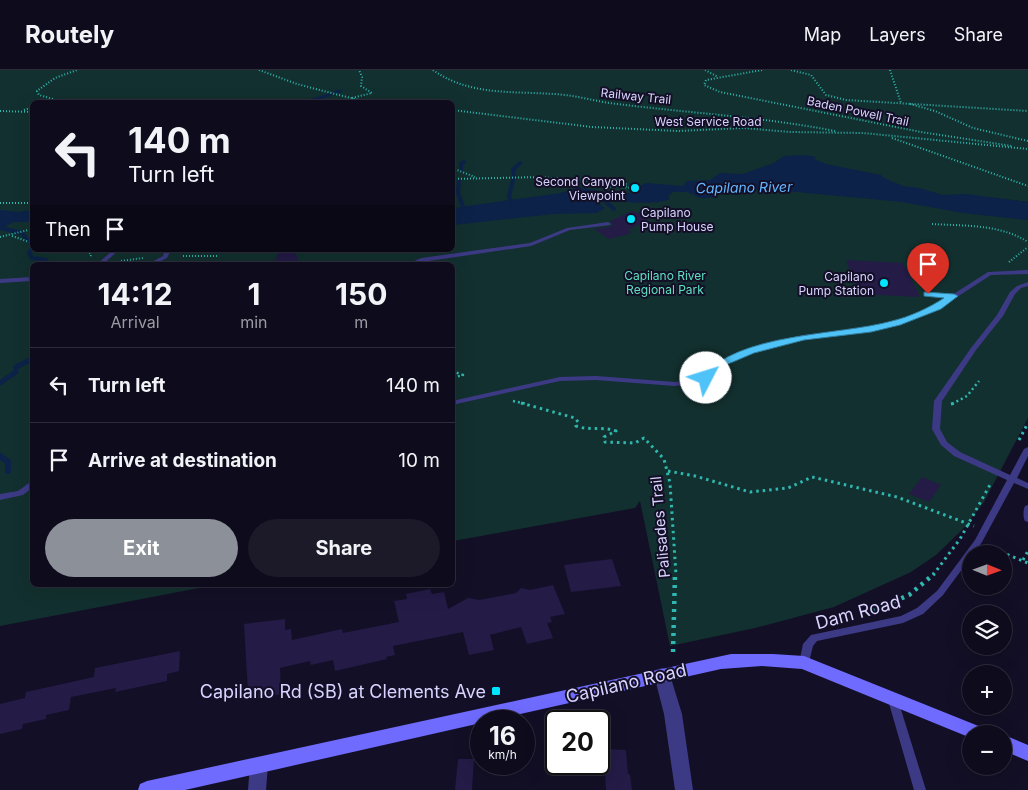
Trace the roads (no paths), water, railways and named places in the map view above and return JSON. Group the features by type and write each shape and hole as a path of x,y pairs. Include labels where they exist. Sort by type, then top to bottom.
{"main road":[{"name":"Capilano Road","path":"147,790 721,662 748,659 778,659 804,663 962,727"},
{"path":"1012,746 1028,753"}],"street":[{"path":"662,675 673,714 684,790"},
{"path":"257,790 259,765"}],"lane":[{"path":"416,262 531,244 569,229 608,224"},
{"path":"102,262 114,252"},
{"path":"155,262 165,257 167,252"},
{"path":"455,402 560,379 596,378 674,384 694,382 706,378 724,362 750,351 803,337 871,329 896,323 938,307 990,273 1028,272"},
{"path":"0,281 30,279"},
{"path":"1028,284 1019,287 1012,293 996,321 973,349 938,401 936,430 944,443 957,454 1028,486"},
{"path":"928,294 954,296"},
{"name":"Dam Road","path":"804,663 808,644 814,638 903,618 920,611 940,594 984,530 1028,449"},
{"path":"0,497 20,493 30,487"},
{"path":"1028,508 1028,519"},
{"path":"893,700 920,790"}],"water":[{"name":"Capilano River","path":"806,155 816,157 814,159 826,164 881,175 903,186 919,188 943,195 966,194 1028,202 1028,220 963,213 902,202 776,190 737,189 719,192 714,197 709,198 700,198 687,192 673,192 668,196 670,199 651,203 616,202 602,199 597,202 605,208 597,213 554,214 455,225 455,208 561,193 577,187 618,194 640,192 639,186 647,183 683,186 687,181 710,180 720,173 742,174 774,163 784,156"},
{"path":"0,210 18,212 30,210 30,222 13,222 0,230"}],"waterway":[{"path":"334,93 340,91"},
{"path":"311,100 330,95"},
{"path":"461,170 461,164 464,162"},
{"path":"514,176 513,170 520,163"},
{"path":"513,180 509,196 513,206"},
{"path":"459,181 458,193 465,212"},
{"path":"599,196 614,209"},
{"path":"0,228 22,233 30,243"},
{"path":"30,251 32,258 46,260 47,262"},
{"path":"0,383 16,372 16,367 30,360"},
{"path":"0,456 8,462 8,471"}],"place":[{"name":"Second Canyon Viewpoint","path":"635,188"},
{"name":"Capilano Pump House","path":"631,219"},
{"name":"Capilano Pump Station","path":"884,283"},
{"name":"Capilano Rd (SB) at Clements Ave","path":"496,691"}],"park label":[{"name":"Capilano River Regional Park","path":"665,282"}]}
